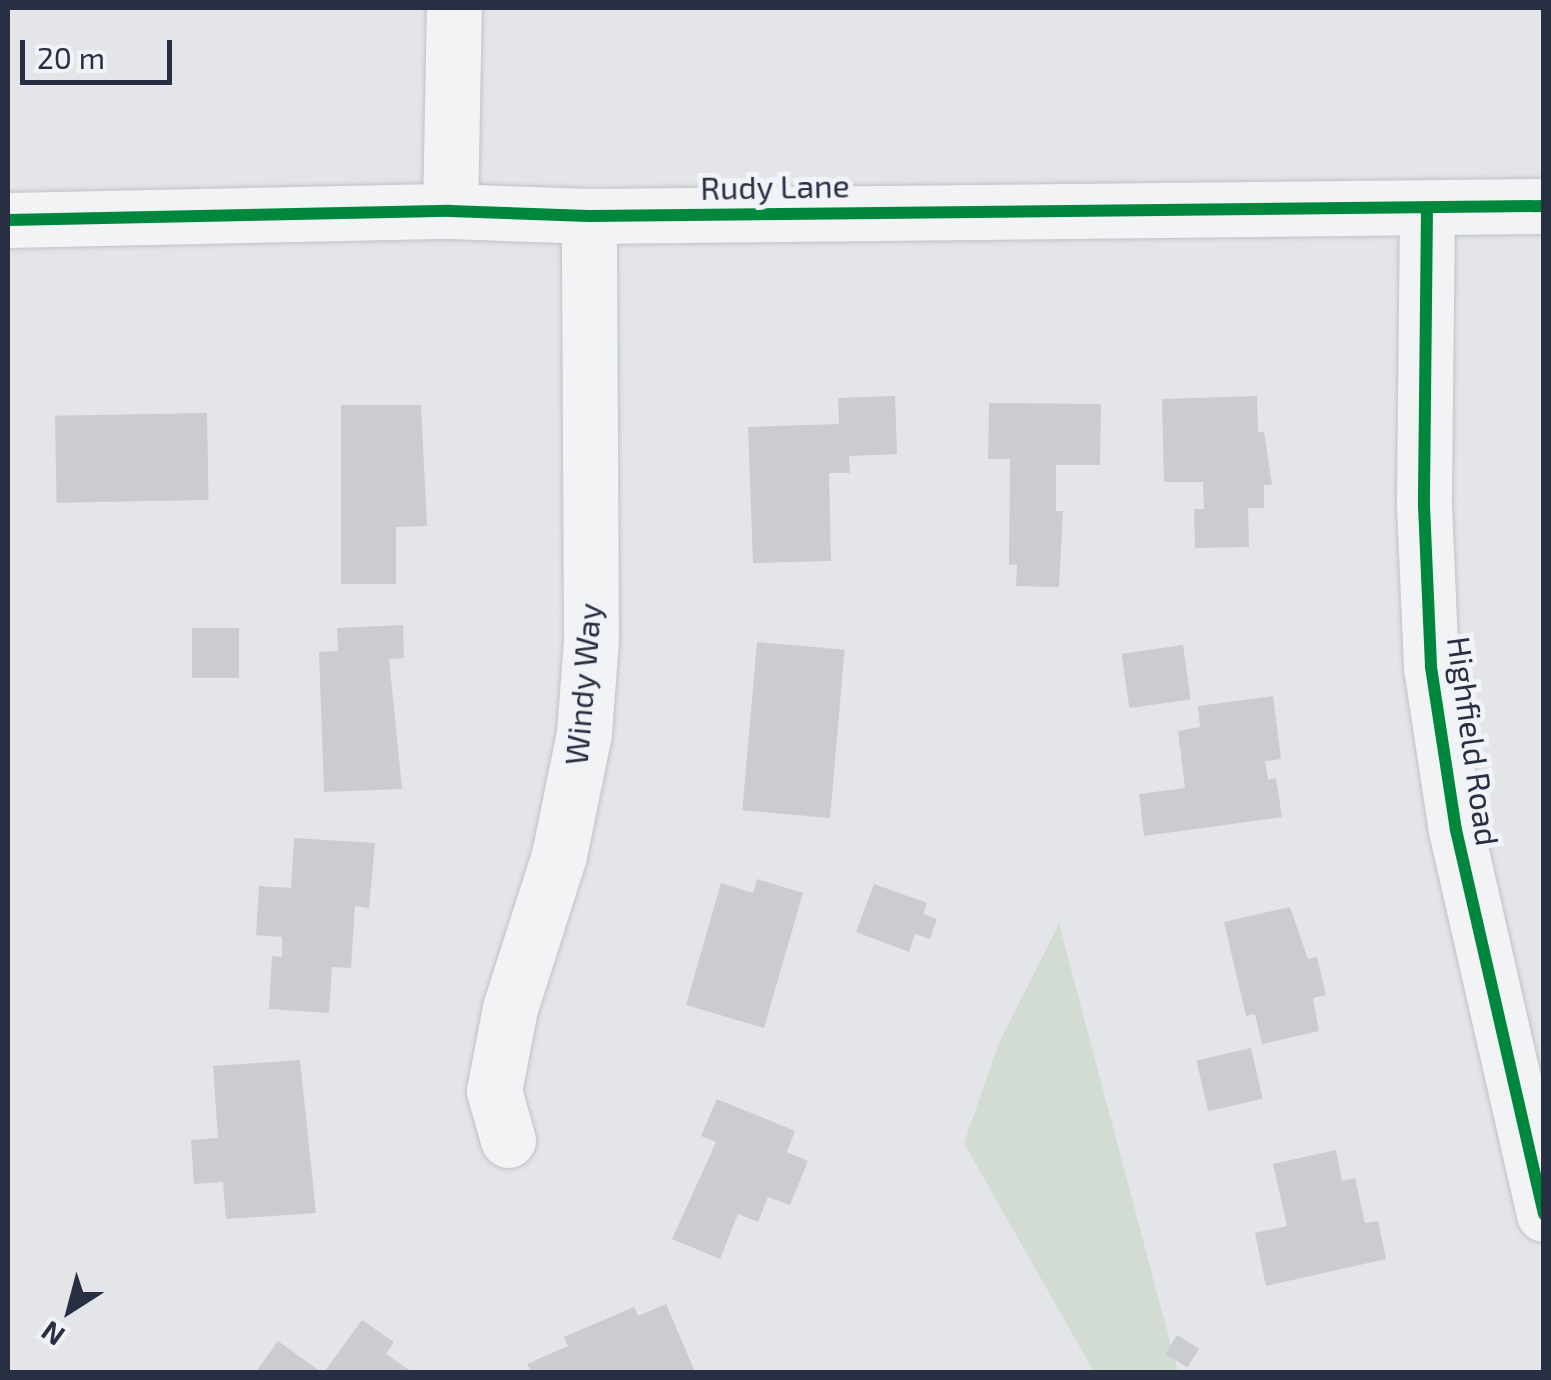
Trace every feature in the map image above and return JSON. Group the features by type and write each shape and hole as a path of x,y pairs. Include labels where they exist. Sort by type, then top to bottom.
{"street":[{"path":"450,211 454,8"},
{"name":"Rudy Lane","path":"8,220 450,211 589,216 1544,206"},
{"name":"Highfield Road","path":"1427,208 1424,506 1431,667 1456,830 1544,1214"},
{"name":"Windy Way","path":"508,1140 494,1091 497,1074 510,1008 559,856 584,733 590,638 589,216"}],"shaded area":[{"path":"1059,924 1178,1372 1094,1372 964,1143 999,1043"}],"building":[{"path":"895,396 897,454 849,456 850,473 829,473 831,561 753,563 748,427 839,424 838,398"},
{"path":"1257,396 1258,432 1264,432 1272,485 1264,485 1264,508 1248,508 1249,547 1195,548 1194,509 1204,509 1203,482 1164,482 1162,399"},
{"path":"989,403 1101,404 1100,465 1056,465 1056,511 1063,511 1059,587 1016,586 1017,564 1009,565 1010,459 988,459"},
{"path":"341,405 421,405 427,526 396,527 396,584 341,584"},
{"path":"207,413 209,500 57,503 55,416"},
{"path":"403,625 404,658 389,659 402,789 324,792 319,652 338,651 337,628"},
{"path":"192,628 239,628 239,678 192,678"},
{"path":"757,642 845,650 830,818 742,810"},
{"path":"1183,645 1191,699 1129,708 1122,654"},
{"path":"1273,696 1281,759 1265,761 1268,780 1276,778 1282,817 1144,836 1139,794 1185,788 1178,731 1200,727 1198,706"},
{"path":"294,838 375,843 369,908 355,906 351,968 332,967 329,1013 269,1009 272,956 282,957 282,937 256,935 259,886 291,888"},
{"path":"757,879 803,893 764,1028 686,1005 721,883 753,893"},
{"path":"874,884 927,903 923,914 937,919 930,939 915,934 909,952 856,932"},
{"path":"1290,907 1308,959 1317,957 1326,995 1313,998 1319,1031 1262,1044 1255,1014 1246,1016 1224,922"},
{"path":"1251,1048 1263,1099 1208,1111 1196,1061"},
{"path":"300,1060 316,1213 226,1219 223,1182 194,1184 191,1140 218,1138 213,1066"},
{"path":"717,1099 795,1131 787,1152 808,1161 790,1205 768,1197 758,1222 738,1214 720,1259 672,1239 716,1142 701,1136"},
{"path":"1336,1150 1342,1181 1355,1178 1365,1223 1378,1221 1386,1259 1266,1286 1255,1233 1287,1226 1273,1164"},
{"path":"666,1304 695,1372 531,1372 527,1364 568,1346 564,1337 634,1307 638,1316"},
{"path":"362,1320 394,1342 386,1354 412,1372 324,1372"},
{"path":"1177,1335 1199,1349 1187,1367 1165,1354"},
{"path":"278,1341 321,1372 256,1372"}],"cycle path":[{"path":"8,220 450,211 589,216 1544,206"},
{"path":"1427,208 1424,506 1431,667 1456,830 1544,1214"}]}
